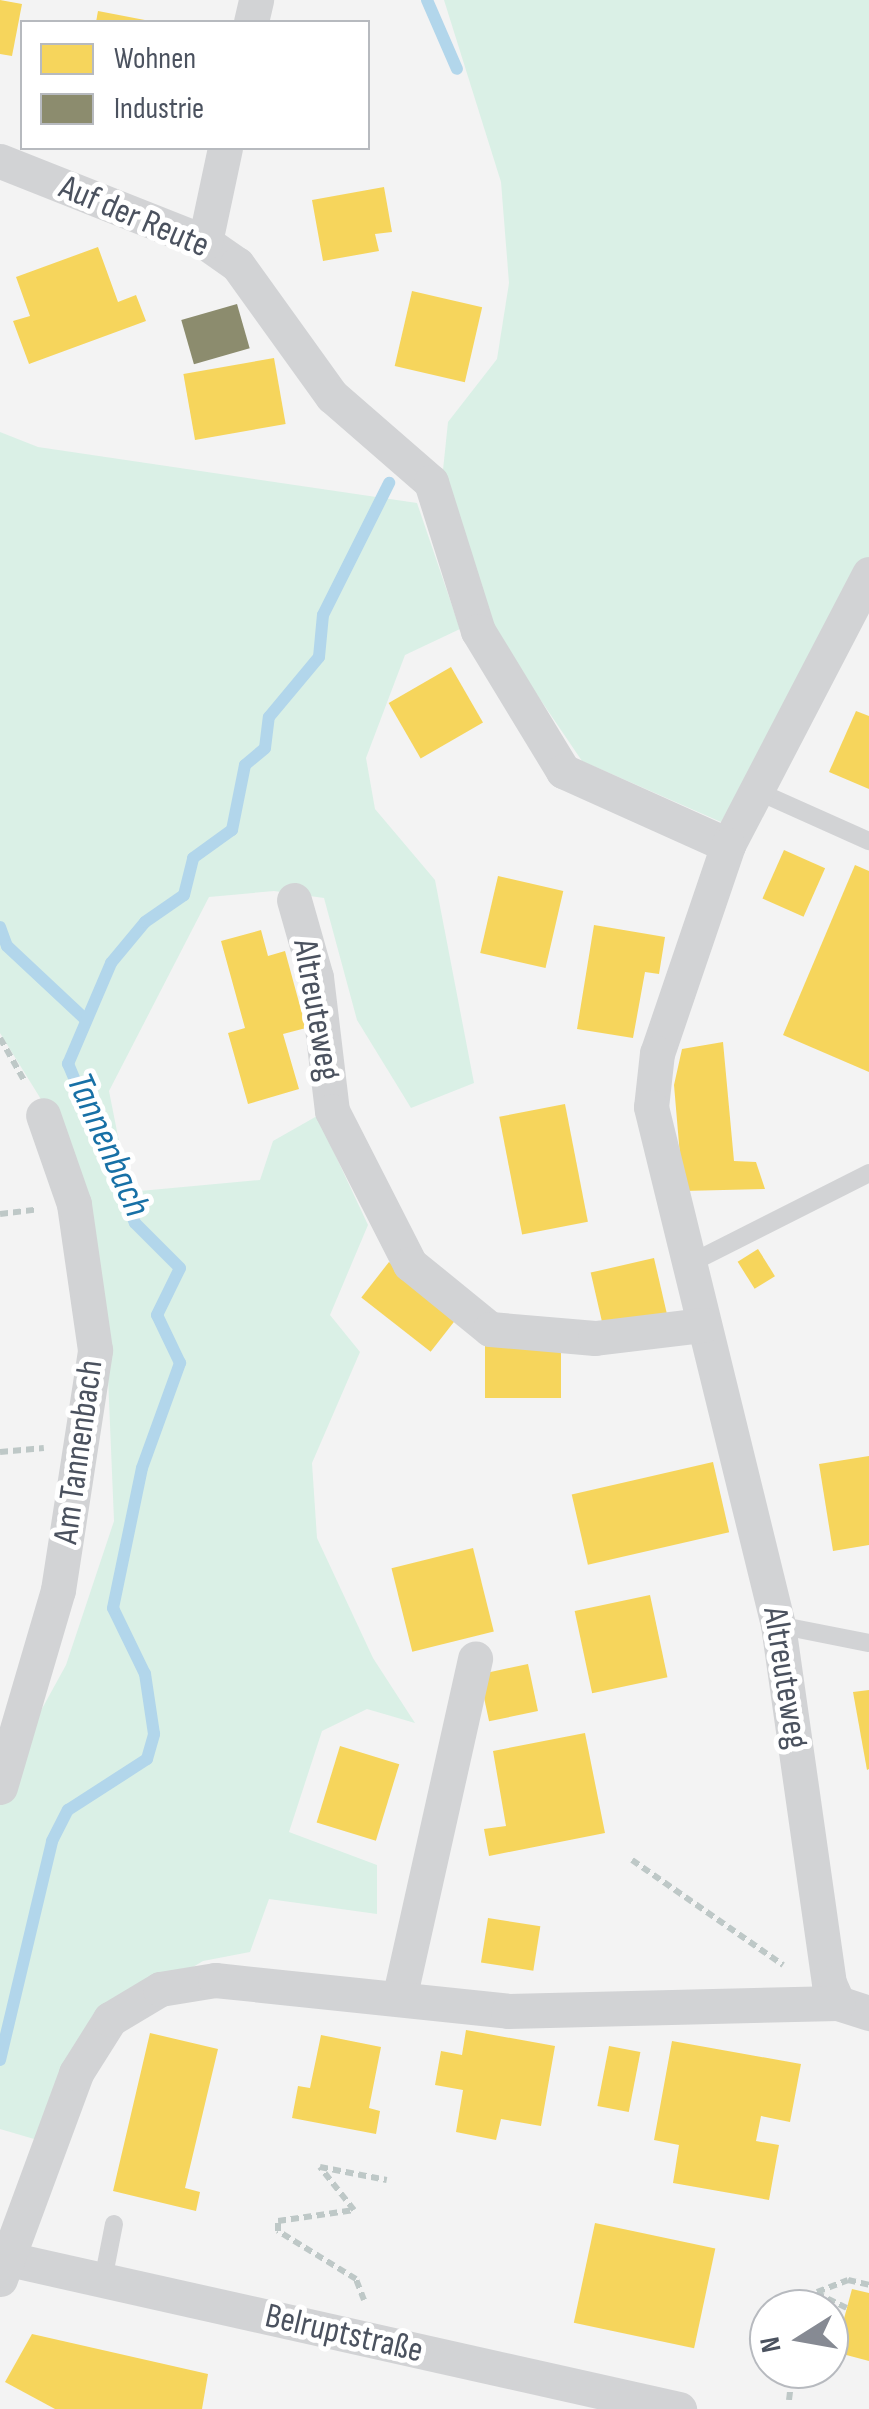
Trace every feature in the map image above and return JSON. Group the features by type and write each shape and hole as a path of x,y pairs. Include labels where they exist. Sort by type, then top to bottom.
{"street":[{"path":"205,242 225,150"},
{"name":"Auf der Reute","path":"0,161 205,242 237,264 332,396 372,424 431,482 478,631 563,771 728,845"},
{"name":"Altreuteweg","path":"853,2008 778,1625 686,1266 651,1107 658,1053 728,845 869,574"},
{"name":"Altreuteweg","path":"294,900 316,977 332,1111 410,1264 490,1329 595,1338 703,1325"},
{"name":"Am Tannenbach","path":"0,1787 58,1590 95,1350 74,1204 44,1115"},
{"path":"399,1999 474,1658"},
{"path":"3,2265 76,2073 110,2018 133,2001 215,1980 508,2011 853,2008"},
{"name":"Belruptstraße","path":"3,2265 103,2280 679,2409"}],"lane":[{"path":"757,791 869,841"},
{"path":"686,1266 869,1173"},
{"path":"778,1625 869,1642"},
{"path":"103,2280 114,2224"}],"path":[{"path":"0,1038 44,1115"},
{"path":"632,1860 798,1976"},
{"path":"362,2311 366,2289 278,2232 278,2222 354,2210 320,2166 387,2180"},
{"path":"826,2289 848,2280 869,2285"},
{"path":"789,2400 790,2389"}],"green space":[{"path":"444,0 869,0 869,563 721,822 582,761 485,618 443,470 448,422 497,359 509,283 501,182"},
{"path":"0,432 38,447 417,503 460,629 405,655 366,758 375,809 435,880 474,1083 411,1108 357,1020 324,898 274,891 209,897 109,1091 129,1192 260,1180 273,1141 317,1116 368,1225 330,1315 360,1352 312,1463 317,1538 373,1658 415,1723 367,1709 322,1731 289,1832 377,1865 377,1914 269,1899 250,1952 203,1961 105,2020 41,2141 0,2129 0,1785 66,1665 114,1521 106,1329 60,1130 0,1033"}],"building: Wohnen":[{"path":"0,0 22,4 12,56 0,54"},
{"path":"98,11 145,20 96,20"},
{"path":"384,187 392,232 375,234 379,251 323,261 312,200"},
{"path":"98,247 118,302 136,295 146,321 29,364 13,321 30,316 16,277"},
{"path":"412,291 482,307 465,382 395,366"},
{"path":"274,358 286,424 195,440 183,374"},
{"path":"451,667 483,722 421,758 389,703"},
{"path":"856,711 869,716 869,789 829,772"},
{"path":"784,850 825,868 804,917 762,898"},
{"path":"855,865 869,871 869,1072 783,1035"},
{"path":"498,876 563,891 546,968 480,953"},
{"path":"594,925 665,937 659,974 645,972 633,1038 577,1029"},
{"path":"261,930 268,956 285,951 306,1028 283,1034 299,1089 248,1104 228,1033 245,1028 221,941"},
{"path":"723,1042 734,1161 756,1162 765,1189 683,1191 674,1085 682,1049"},
{"path":"565,1104 588,1222 522,1235 499,1117"},
{"path":"758,1249 775,1276 755,1289 738,1262"},
{"path":"654,1258 667,1314 603,1328 591,1273"},
{"path":"389,1262 458,1316 431,1352 361,1297"},
{"path":"485,1346 561,1346 561,1398 485,1398"},
{"path":"869,1456 869,1545 833,1551 819,1464"},
{"path":"713,1462 729,1532 588,1565 572,1495"},
{"path":"473,1548 494,1631 412,1652 391,1568"},
{"path":"650,1595 667,1677 592,1693 575,1611"},
{"path":"528,1664 538,1711 489,1721 479,1674"},
{"path":"869,1690 869,1769 867,1770 853,1692"},
{"path":"585,1733 605,1833 489,1856 484,1829 506,1826 493,1751"},
{"path":"340,1746 399,1764 376,1841 317,1823"},
{"path":"488,1918 540,1926 533,1971 481,1962"},
{"path":"466,2030 555,2046 541,2126 501,2119 496,2140 456,2132 463,2090 435,2085 441,2051 462,2055"},
{"path":"150,2033 218,2049 185,2188 200,2192 196,2211 113,2191"},
{"path":"321,2035 381,2047 369,2108 380,2111 376,2134 292,2118 298,2086 310,2088"},
{"path":"672,2041 801,2064 790,2122 761,2116 756,2141 779,2145 769,2200 673,2183 679,2145 654,2140"},
{"path":"609,2046 640,2052 629,2112 597,2106"},
{"path":"595,2223 715,2249 694,2348 574,2323"},
{"path":"852,2289 869,2293 869,2361 849,2356"},
{"path":"32,2334 208,2374 202,2409 55,2409 5,2382"}],"building: Industrie":[{"path":"237,304 250,348 194,364 181,320"}],"waterway":[{"path":"427,0 457,69"},
{"name":"Tannenbach","path":"0,2060 52,1841 68,1810 147,1759 154,1734 145,1674 113,1608 142,1468 180,1363 157,1315 180,1268 135,1223 68,1064 111,963 145,922 184,895 193,858 232,830 245,765 265,748 269,717 319,657 323,615 389,483"},
{"path":"0,927 7,946 85,1019"}]}
